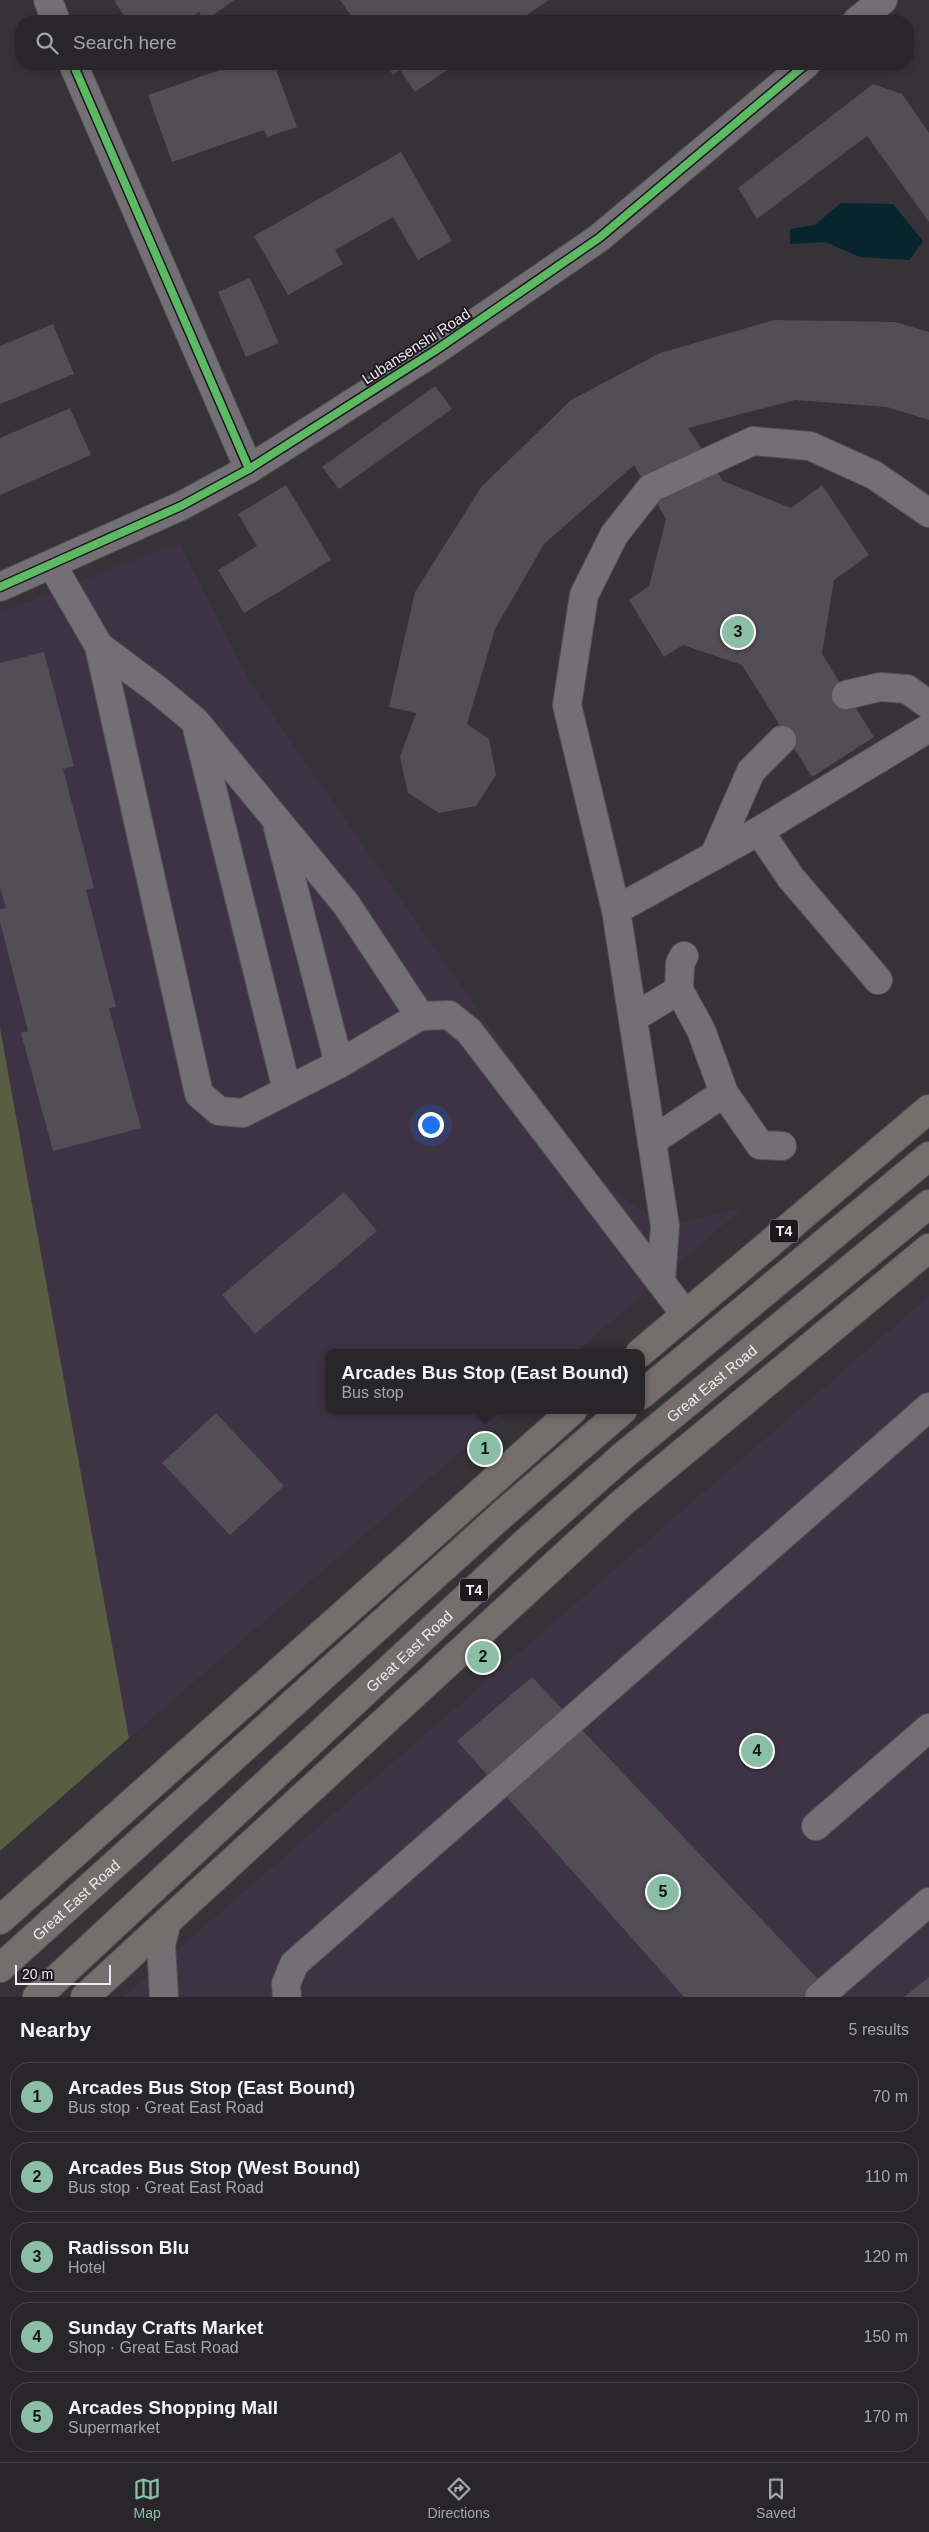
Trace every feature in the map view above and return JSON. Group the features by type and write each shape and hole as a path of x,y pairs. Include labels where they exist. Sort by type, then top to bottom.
{"main road":[{"name":"T4","path":"645,1349 929,1109"},
{"name":"T4","path":"645,1392 929,1156"},
{"name":"Great East Road","path":"37,1997 528,1540 632,1449 929,1204"},
{"name":"T4","path":"85,1997 166,1925 624,1502 929,1248"},
{"path":"0,1920 569,1414"},
{"name":"Great East Road","path":"0,1968 505,1512 618,1414"}],"street":[{"path":"48,0 54,15"},
{"path":"864,15 883,0"},
{"path":"77,70 250,469"},
{"name":"Lubansenshi Road","path":"0,587 182,506 250,469 436,350 598,238 799,70"},
{"path":"661,1282 666,1226 616,910 567,706 584,595 614,535 651,488 753,441 810,446 874,475 929,513"},
{"path":"52,565 99,646 199,1094 219,1111 243,1113 339,1064 420,1016 449,1015 469,1031 685,1314"},
{"path":"99,646 159,690 195,721 346,904 420,1016"},
{"path":"846,695 880,687 907,689 929,705"},
{"path":"195,721 287,1090"},
{"path":"616,910 759,831 929,728"},
{"path":"714,856 750,771 782,740"},
{"path":"275,819 339,1064"},
{"path":"759,831 791,878 878,980"},
{"path":"684,956 680,963 680,990 701,1030 724,1093 760,1145 782,1146"},
{"path":"633,1018 680,990"},
{"path":"652,1141 724,1093"},
{"path":"287,1997 286,1984 294,1964 929,1407"},
{"path":"816,1826 929,1728"},
{"path":"819,1997 929,1902"},
{"path":"164,1997 161,1945 166,1925"}],"shaded area":[{"path":"179,542 251,684 593,1176 665,1226 743,1208 580,1349 325,1349 325,1414 504,1414 129,1738 0,1028 0,613"},
{"path":"929,1296 929,1997 123,1997"}],"green space":[{"path":"0,1028 129,1738 0,1851"}],"water":[{"path":"841,203 893,204 923,241 910,260 860,257 825,242 790,244 790,229 815,225"}],"building":[{"path":"234,0 213,15 201,15 199,12 194,15 124,15 114,1"},
{"path":"340,0 549,0 527,15 351,15"},
{"path":"220,70 276,70 297,127 267,137 264,130 172,162 148,95"},
{"path":"389,70 400,70 393,75"},
{"path":"400,70 447,70 415,92"},
{"path":"873,84 902,94 929,133 929,222 867,136 757,219 738,188"},
{"path":"401,152 452,241 418,260 393,217 335,250 343,264 288,295 254,236"},
{"path":"250,278 279,343 246,357 218,292"},
{"path":"774,320 895,322 929,332 929,420 887,407 795,400 688,428 723,481 791,508 822,485 869,555 834,580 822,654 874,737 812,777 742,665 683,645 664,657 629,600 649,586 666,519 634,465 544,544 495,629 467,724 489,739 496,775 476,806 439,813 408,793 400,757 416,713 389,707 415,592 482,486 571,400 660,353"},
{"path":"53,324 74,374 0,404 0,346"},
{"path":"435,386 452,409 339,489 322,467"},
{"path":"70,408 91,455 0,495 0,438"},
{"path":"286,485 331,560 244,613 218,570 257,546 238,514"},
{"path":"44,652 74,766 63,769 94,888 86,890 116,1007 109,1008 141,1128 53,1151 21,1033 28,1031 0,922 0,909 6,908 0,887 0,663"},
{"path":"344,1192 377,1231 255,1334 222,1295"},
{"path":"216,1413 284,1486 230,1535 162,1463"},
{"path":"532,1677 835,1997 684,1997 457,1741"},
{"path":"929,1977 929,1997 904,1997"}],"tunnel":[{"path":"782,740 846,695"}],"cycle path":[{"path":"76,70 249,469"},
{"path":"0,587 181,506 249,469 436,350 599,238 799,70"}],"place":[{"name":"Radisson Blu","path":"738,632"},
{"name":"Arcades Bus Stop (East Bound)","path":"485,1449"},
{"name":"Arcades Bus Stop (West Bound)","path":"483,1657"},
{"name":"Sunday Crafts Market","path":"757,1751"},
{"name":"Arcades Shopping Mall","path":"663,1892"}]}
